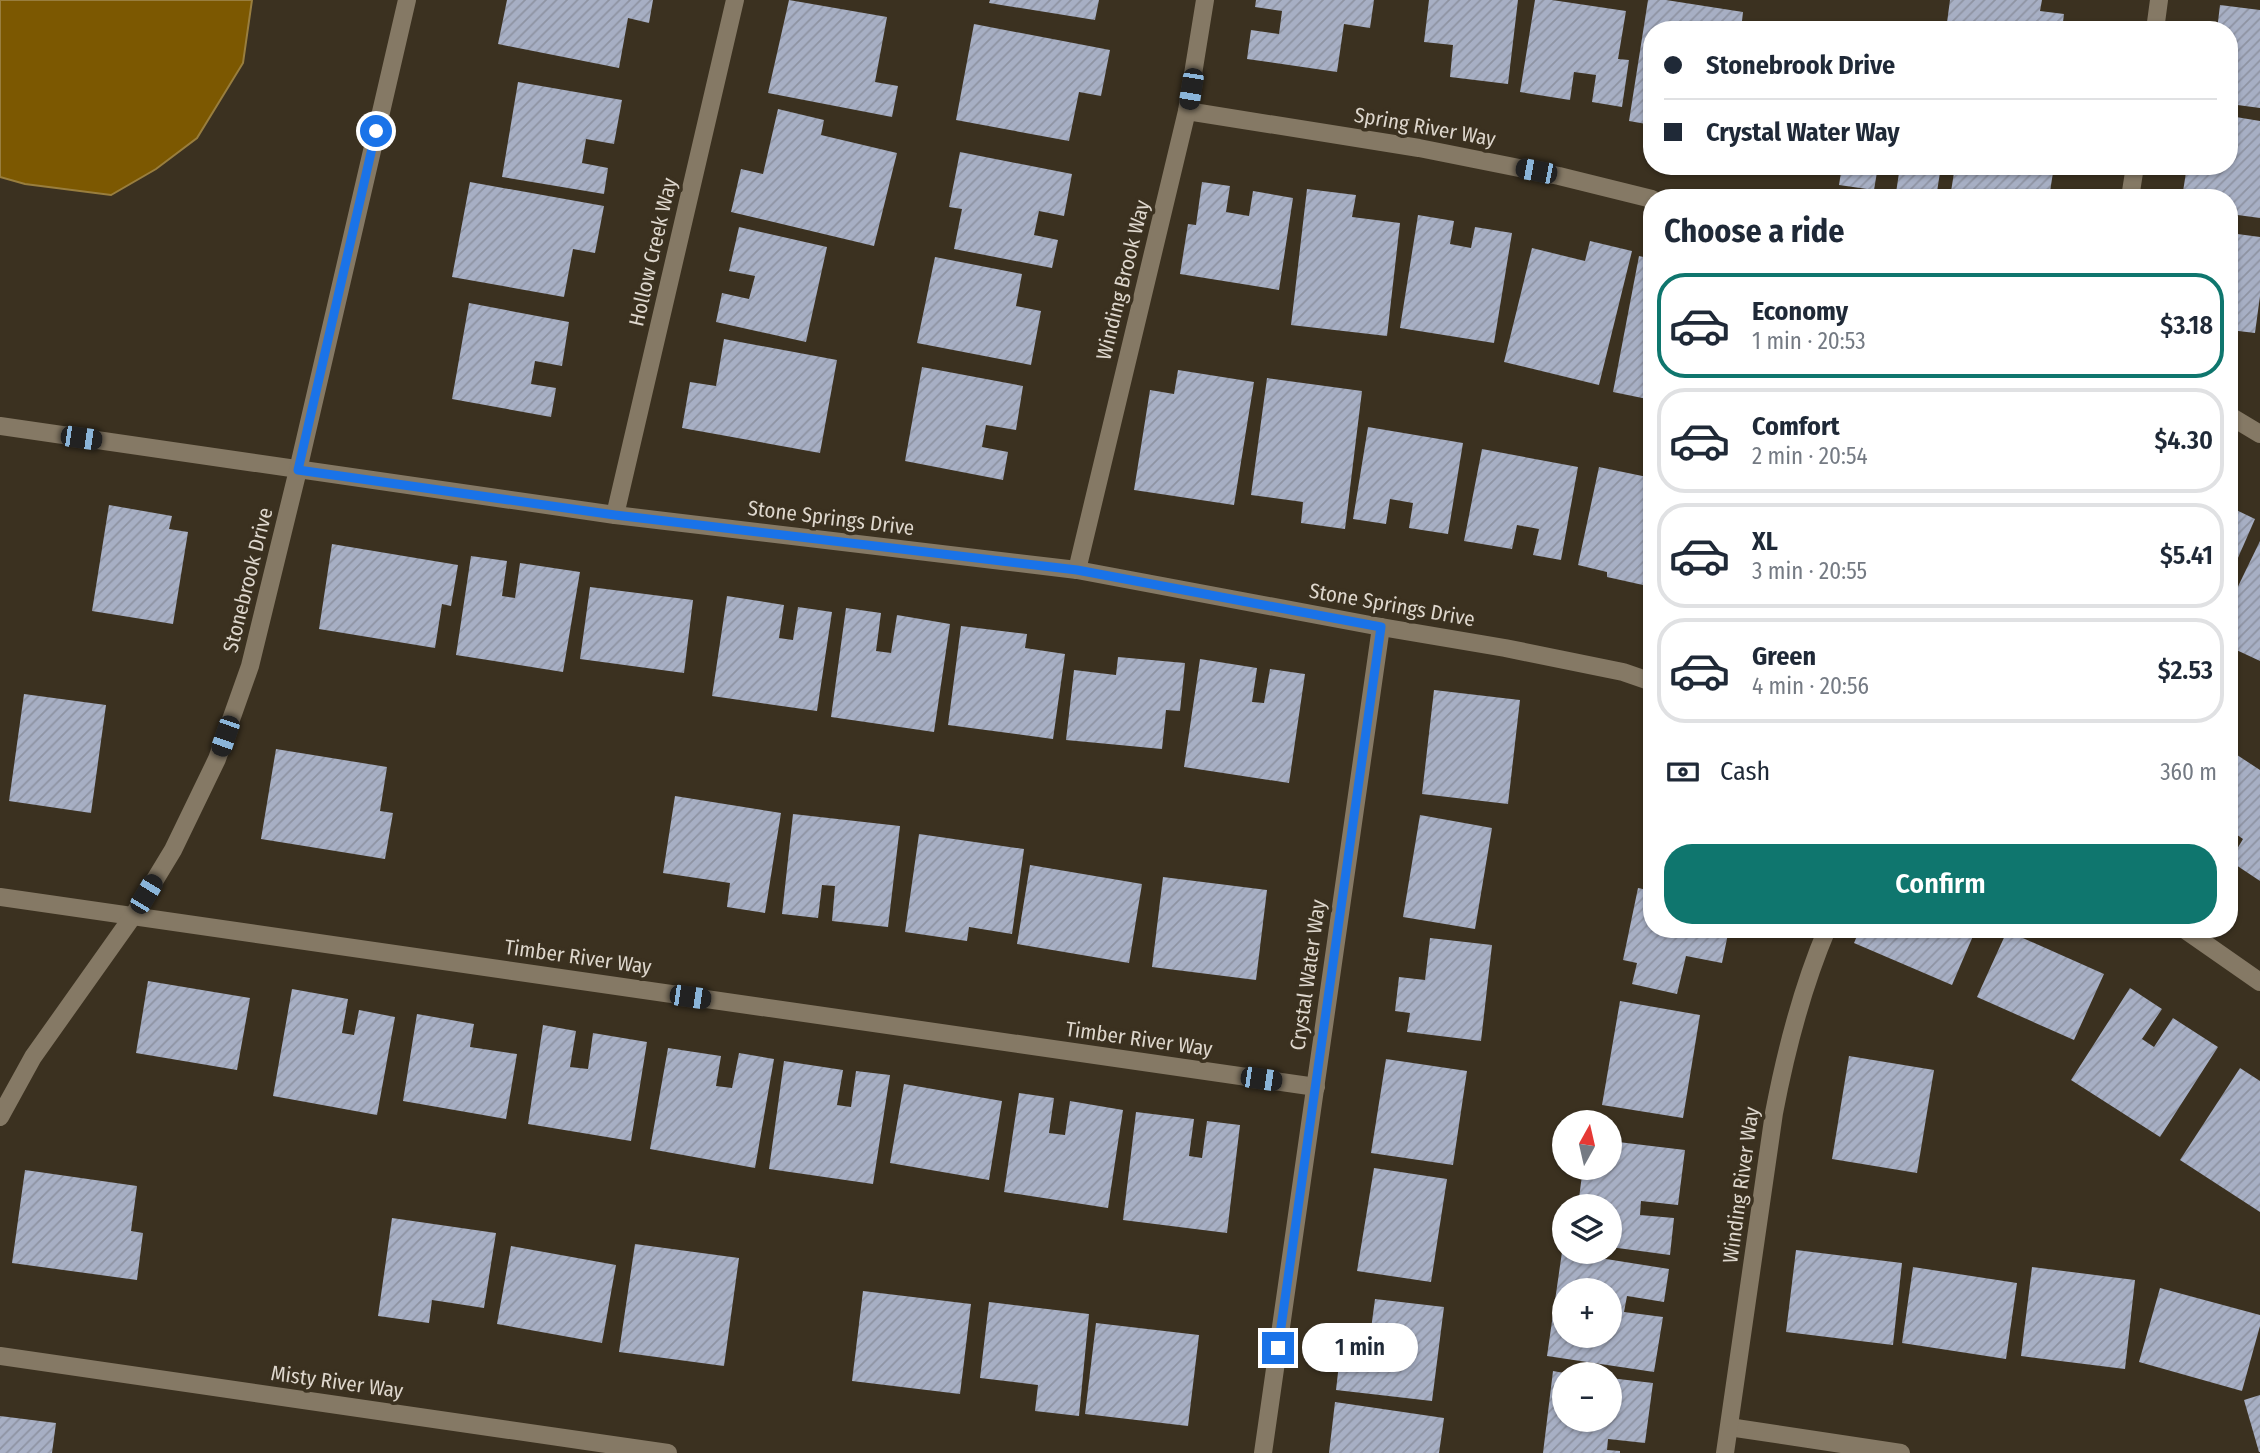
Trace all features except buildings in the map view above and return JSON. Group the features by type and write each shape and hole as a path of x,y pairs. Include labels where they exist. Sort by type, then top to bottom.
{"street":[{"name":"Stonebrook Drive","path":"0,1117 33,1057 133,916 173,850 217,760 250,666 407,0"},
{"name":"Hollow Creek Way","path":"615,515 734,0"},
{"name":"Winding Brook Way","path":"1077,570 1187,111 1205,0"},
{"path":"2156,21 2159,0"},
{"name":"Spring River Way","path":"1187,111 1419,148 1559,176 1643,197"},
{"path":"2238,421 2260,434"},
{"name":"Stone Springs Drive","path":"0,426 615,515 1077,570 1505,648 1643,678"},
{"name":"Crystal Water Way","path":"1263,1453 1381,627"},
{"name":"Timber River Way","path":"0,897 1315,1087"},
{"name":"Winding River Way","path":"1725,1453 1784,1059 1813,962 1823,938"},
{"path":"2197,938 2260,982"},
{"name":"Misty River Way","path":"0,1356 668,1453"},
{"path":"1729,1427 1901,1453"}],"shaded area":[{"path":"0,0 252,0 243,63 197,138 156,169 111,195 25,184 0,177"}],"route":[{"path":"376,131 298,470 615,515 1077,570 1381,627 1278,1348"}]}
